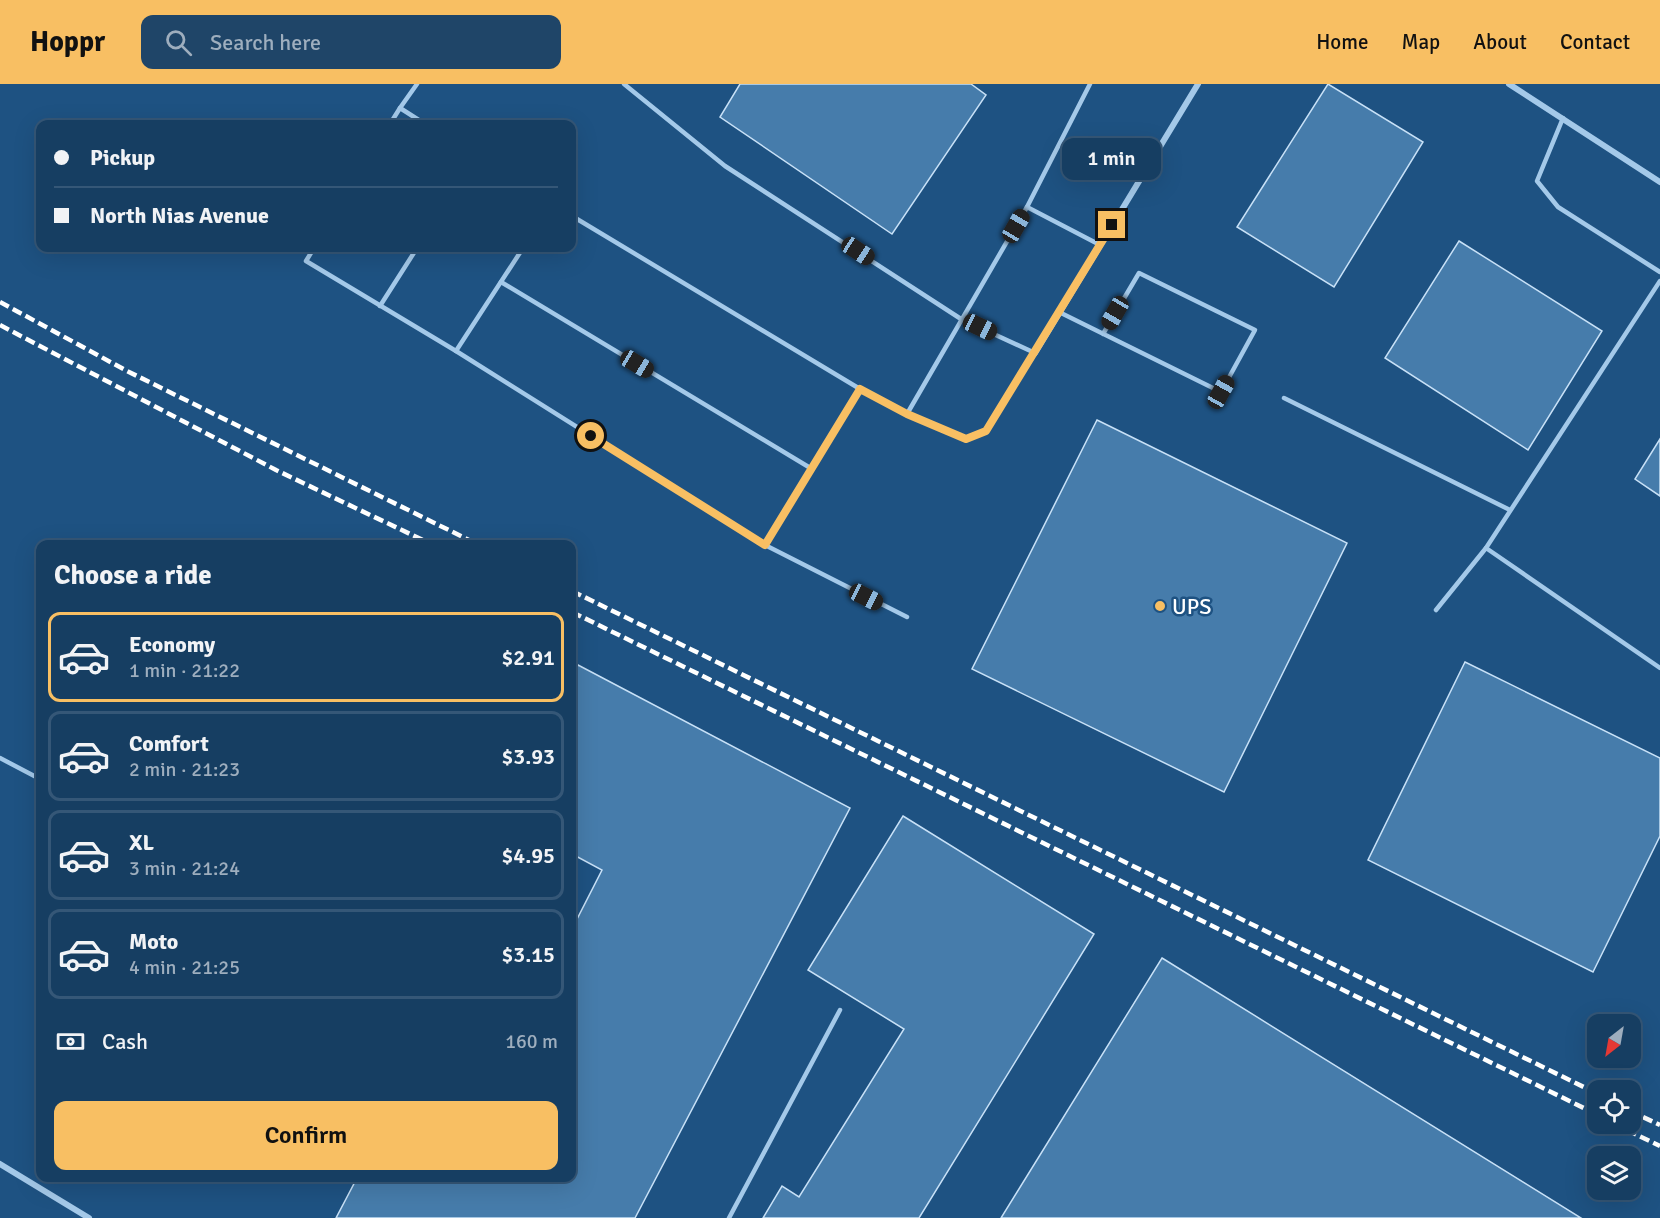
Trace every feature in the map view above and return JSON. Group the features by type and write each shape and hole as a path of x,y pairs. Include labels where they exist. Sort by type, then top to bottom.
{"street":[{"path":"1035,353 1198,84"},
{"path":"1509,84 1660,182"},
{"path":"0,1164 89,1218"}],"lane":[{"path":"392,120 417,84"},
{"path":"576,218 860,389 907,414 966,439 986,431 1035,353 961,319 725,166 624,84"},
{"path":"907,414 1027,207 1090,84"},
{"path":"400,108 419,120"},
{"path":"1563,118 1537,181 1558,207 1660,272"},
{"path":"1027,207 1100,245"},
{"path":"312,252 306,261 456,351 765,545 907,618"},
{"path":"380,306 414,252"},
{"path":"456,351 520,252"},
{"path":"1059,312 1103,334 1221,392 1256,330 1138,273 1103,334"},
{"path":"1436,610 1486,548 1660,281"},
{"path":"501,282 812,469"},
{"path":"765,545 860,389"},
{"path":"1284,398 1510,510"},
{"path":"1486,548 1660,668"},
{"path":"0,758 36,777"},
{"path":"729,1218 840,1010"}],"building":[{"path":"740,84 971,84 986,95 892,234 720,117"},
{"path":"1328,84 1423,142 1334,287 1237,227"},
{"path":"1459,241 1602,331 1528,450 1385,358"},
{"name":"UPS","path":"1097,420 1347,543 1224,792 972,669"},
{"path":"1660,439 1660,496 1635,479"},
{"path":"1465,662 1660,758 1660,836 1593,972 1368,860"},
{"path":"578,665 850,808 635,1218 336,1218 355,1182 576,1182 576,921 602,870 576,856 576,669"},
{"path":"903,816 1094,934 919,1218 763,1218 782,1186 799,1197 904,1029 808,970"},
{"path":"1162,958 1581,1218 1001,1218"}],"railway":[{"path":"0,302 127,371 469,540"},
{"path":"0,325 276,470 423,540"},
{"path":"576,593 1587,1089"},
{"path":"576,614 1587,1110"},
{"path":"1641,1116 1660,1125"},
{"path":"1635,1134 1660,1146"}],"place":[{"name":"UPS","path":"1160,606"}],"route":[{"path":"591,436 765,545 860,389 907,414 966,439 986,431 1112,225"}]}
